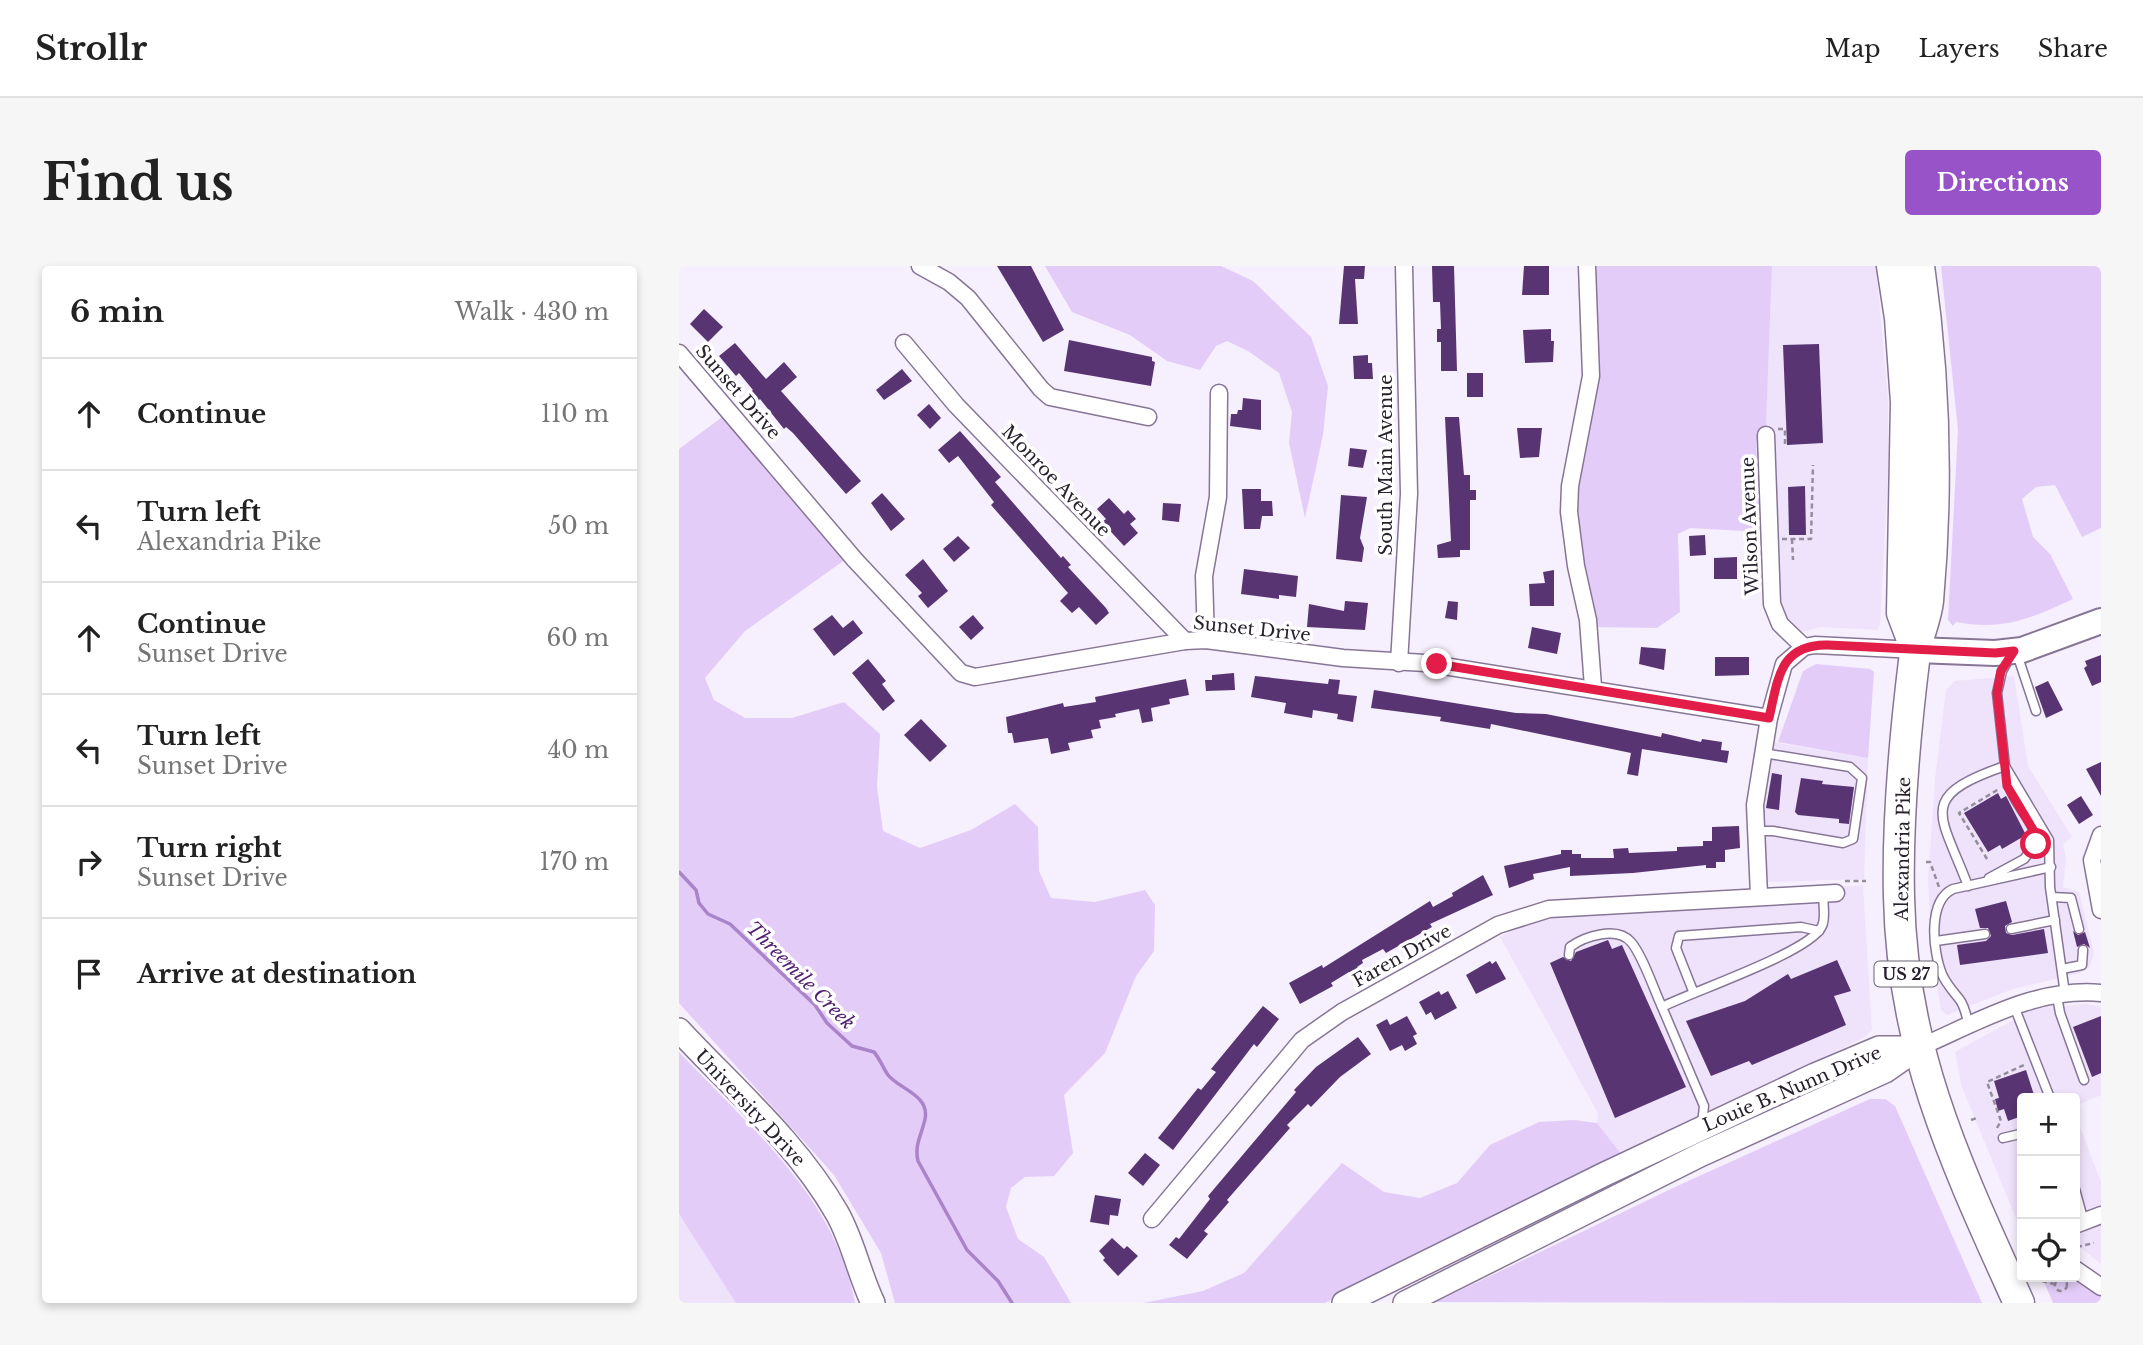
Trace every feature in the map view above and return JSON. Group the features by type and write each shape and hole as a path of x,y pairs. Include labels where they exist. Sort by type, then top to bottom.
{"highway":[{"path":"1892,266 1900,318 1906,402 1902,613 1916,650"},
{"name":"Alexandria Pike","path":"1919,266 1928,327 1934,448 1927,604 1916,650 1902,794 1899,898 1918,1048 1931,1098 1956,1165 2019,1303"}],"main road":[{"path":"1916,650 2015,651 2050,642 2101,621"},
{"name":"University Drive","path":"679,1030 762,1116 814,1178 838,1214 872,1302"},
{"name":"Louie B. Nunn Drive","path":"1344,1303 1710,1117 1885,1071 1918,1048"},
{"name":"Louie B. Nunn Drive","path":"1405,1303 1820,1086"}],"street":[{"path":"920,266 949,282 968,298 1041,389 1051,397 1148,417"},
{"name":"South Main Avenue","path":"1399,663 1409,494 1404,266"},
{"path":"1587,266 1591,376 1570,486 1569,512 1576,566 1588,620 1593,687"},
{"name":"Monroe Avenue","path":"904,343 955,405 1185,641"},
{"name":"Sunset Drive","path":"679,354 717,394 855,559 961,673 975,677 1185,641 1206,640 1399,663 1425,663 1593,687 1769,718"},
{"path":"1206,640 1204,576 1218,497 1219,393"},
{"name":"Wilson Avenue","path":"1766,435 1772,604 1780,624 1804,648"},
{"path":"1759,895 1754,831 1762,753 1784,664 1804,648 1828,645 1916,650"},
{"path":"2101,835 2092,860 2101,910"},
{"name":"Faren Drive","path":"1151,1219 1302,1040 1342,1012 1483,932 1516,917 1549,909 1830,893"},
{"path":"1918,1048 2014,1005 2061,995 2101,993"},
{"path":"2080,1223 2101,1215"},
{"path":"2080,1272 2101,1287"}],"lane":[{"path":"2015,651 2036,711"},
{"path":"1981,883 2024,859 2036,844 2035,833 2007,786 1999,681 2015,651"},
{"path":"1754,831 1773,831 1843,843 1853,839 1862,778 1850,767 1762,753"},
{"path":"2007,768 2049,840 2052,897 2062,969 2061,995 2084,1080"},
{"path":"1968,886 1942,824 1940,812 1944,798 1952,790 2007,768"},
{"path":"1969,1026 1962,1002 1943,976 1936,941 1934,917 1945,893 2051,867"},
{"path":"1662,1007 1693,991 1776,959 1813,939 1823,925 1830,893"},
{"path":"2052,897 2071,898 2079,929"},
{"path":"2011,929 2055,920"},
{"path":"1693,991 1676,948 1679,936 1801,927 1819,931"},
{"path":"1569,955 1570,947 1599,935 1618,934 1631,942 1710,1117"},
{"path":"1936,941 1985,934"},
{"path":"2062,969 2082,965 2083,950"},
{"path":"2014,1005 2048,1093"},
{"path":"2003,1139 2017,1135"}],"path":[{"path":"1779,539 1811,539 1813,465"},
{"path":"1792,539 1793,559"},
{"path":"1987,859 1959,813 2001,787 2007,796"},
{"path":"1926,862 1930,862 1937,888 1944,886"},
{"path":"1997,1128 2001,1121 1987,1082 2024,1065"},
{"path":"1971,1120 1977,1118"},
{"path":"2080,1246 2094,1243"},
{"path":"2046,1282 2054,1284"}],"shaded area":[{"path":"1045,266 1221,266 1253,281 1311,337 1328,386 1323,435 1305,518 1289,443 1292,412 1279,373 1248,351 1227,341 1216,346 1200,370 1167,361 1130,335 1072,312"},
{"path":"1591,266 1772,266 1766,426 1756,443 1761,532 1690,528 1678,534 1680,612 1657,628 1596,627 1576,540 1575,502"},
{"path":"1772,266 1876,266 1888,399 1888,474 1880,624 1877,630 1821,627 1780,638 1763,603 1756,443 1766,425"},
{"path":"1941,266 2101,266 2101,528 2082,537 2055,485 2036,487 2022,499 2033,537 2050,554 2073,599 2029,617 2002,624 1956,622 1953,626 1948,620 1958,430"},
{"path":"725,415 846,559 745,631 705,678 714,700 745,718 792,718 844,702 880,734 877,787 883,831 920,848 971,830 1015,804 1038,827 1039,871 1051,898 1095,902 1145,890 1155,905 1154,951 1136,976 1105,1053 1064,1095 1073,1153 1054,1176 1025,1177 1011,1188 1006,1207 1018,1239 1044,1257 1071,1303 895,1303 881,1253 834,1175 679,1003 679,449"},
{"path":"1816,664 1870,669 1874,672 1868,758 1778,742 1803,671"},
{"path":"2014,676 2028,766 2072,837 2063,844 2066,860 2063,887 2079,892 2094,953 2089,968 2079,973 2010,990 1947,1015 1941,1010 1933,963 1928,881 1935,779 1946,690 1955,681"},
{"path":"1772,742 1868,758 1864,879 1769,882 1765,879 1761,822"},
{"path":"1863,885 1872,1030 1865,1037 1622,1155 1597,1123 1598,1113 1500,937 1533,920 1590,913 1837,901 1837,887"},
{"path":"2087,1004 2101,1007 2101,1095 2080,1104 2080,1093 2017,1093 2017,1221 1962,1087 1955,1052 2035,1008"},
{"path":"679,1052 761,1137 809,1197 829,1229 845,1265 855,1303 736,1303 679,1214"},
{"path":"1870,1099 1885,1099 1895,1106 1982,1303 1436,1302 1675,1187"},
{"path":"1574,1120 1597,1123 1622,1155 1396,1265 1325,1303 1143,1303 1203,1291 1244,1273 1342,1163 1384,1192 1420,1198 1457,1183 1490,1145 1539,1122"},
{"path":"2080,1127 2101,1182 2101,1207 2080,1215"},
{"path":"679,1214 736,1301 736,1303 679,1303"},
{"path":"2101,1222 2101,1264 2080,1247 2080,1233"},
{"path":"2044,1282 2077,1282 2101,1296 2101,1303 2053,1303"}],"building":[{"path":"997,266 1031,266 1064,330 1043,342"},
{"path":"1344,266 1365,266 1364,279 1355,279 1358,324 1339,324"},
{"path":"1432,266 1454,266 1457,371 1441,371 1441,342 1437,342 1437,329 1441,329 1440,302 1433,302"},
{"path":"1524,266 1549,266 1549,295 1522,295"},
{"path":"704,309 723,327 708,342 690,324"},
{"path":"1551,329 1551,341 1554,341 1553,362 1525,363 1523,330"},
{"path":"1069,340 1152,357 1155,362 1151,386 1064,371"},
{"path":"735,343 766,379 784,362 797,377 781,391 861,481 846,494 793,433 786,427 784,429 760,399 757,402 749,393 753,390 739,373 736,376 719,356"},
{"path":"1819,344 1823,443 1787,445 1783,345"},
{"path":"1368,355 1368,363 1372,363 1373,379 1354,379 1353,356"},
{"path":"902,369 912,381 884,400 876,390"},
{"path":"1467,373 1483,373 1483,397 1467,397"},
{"path":"1243,398 1261,400 1261,430 1230,426 1231,414 1242,410"},
{"path":"929,404 941,418 930,429 917,415"},
{"path":"1445,417 1459,417 1464,475 1470,475 1470,490 1476,490 1476,500 1470,500 1470,550 1460,550 1460,557 1438,558 1437,545 1451,541"},
{"path":"1517,428 1542,428 1539,457 1520,458"},
{"path":"960,431 1001,477 995,482 1061,558 1063,556 1071,565 1068,567 1106,608 1109,613 1096,625 1079,607 1072,613 1060,601 1068,593 991,505 994,502 958,456 949,463 938,450"},
{"path":"1350,448 1367,450 1363,468 1348,466"},
{"path":"1805,486 1806,535 1789,535 1788,487"},
{"path":"1242,489 1261,489 1261,501 1272,501 1273,516 1262,516 1260,529 1244,529"},
{"path":"882,493 905,519 891,531 871,503"},
{"path":"1341,495 1367,497 1360,538 1364,548 1362,562 1336,559"},
{"path":"1109,498 1124,514 1128,510 1136,519 1130,524 1138,533 1124,546 1102,522 1106,519 1097,509"},
{"path":"1163,503 1181,504 1179,522 1162,520"},
{"path":"1705,535 1706,555 1690,556 1689,536"},
{"path":"958,536 970,548 954,562 943,549"},
{"path":"1737,557 1737,579 1714,579 1714,558"},
{"path":"923,559 948,591 928,608 918,596 922,593 905,575"},
{"path":"1244,569 1298,576 1296,597 1279,595 1279,599 1241,594"},
{"path":"1554,570 1554,606 1530,606 1529,584 1545,583 1543,572"},
{"path":"1345,601 1368,603 1365,630 1307,627 1309,604 1344,611"},
{"path":"1448,601 1458,602 1457,620 1445,618"},
{"path":"832,615 843,628 853,620 863,633 834,656 813,629"},
{"path":"973,615 984,628 971,640 959,627"},
{"path":"1532,627 1561,633 1557,654 1528,648"},
{"path":"1641,647 1666,649 1664,670 1639,664"},
{"path":"2101,655 2101,682 2092,686 2084,668 2087,666 2085,661"},
{"path":"1715,657 1749,657 1749,675 1715,676"},
{"path":"868,659 886,681 882,684 895,701 883,711 852,673"},
{"path":"1234,673 1235,690 1206,691 1205,680 1212,680 1212,675"},
{"path":"1255,676 1328,684 1329,679 1340,680 1338,694 1357,696 1353,722 1337,719 1338,714 1313,710 1312,718 1284,713 1286,703 1251,697"},
{"path":"1186,679 1189,695 1169,699 1170,704 1151,708 1153,721 1142,723 1139,709 1115,714 1116,717 1099,720 1101,728 1091,730 1093,738 1068,743 1070,750 1051,754 1048,738 1014,743 1012,733 1008,733 1006,717 1063,703 1064,707 1096,702 1095,697"},
{"path":"2048,681 2063,710 2046,718 2035,687"},
{"path":"1374,690 1516,713 1546,714 1661,737 1662,733 1701,742 1702,739 1722,742 1721,750 1729,751 1727,763 1642,749 1638,776 1627,774 1631,753 1491,724 1490,729 1440,721 1441,717 1371,708"},
{"path":"921,719 947,746 930,762 904,735"},
{"path":"2101,762 2101,796 2086,769"},
{"path":"1772,773 1782,775 1779,810 1766,808"},
{"path":"1801,778 1823,781 1822,784 1854,787 1849,824 1839,823 1839,819 1798,815 1795,812"},
{"path":"1998,793 2001,799 2006,796 2026,835 2002,849 2000,845 1988,852 1964,813"},
{"path":"2081,796 2093,815 2079,824 2067,805"},
{"path":"1739,826 1740,848 1725,850 1725,862 1716,862 1716,868 1706,868 1706,865 1570,876 1570,867 1533,874 1534,879 1509,888 1504,866 1561,854 1561,850 1572,850 1572,854 1581,854 1581,858 1614,858 1613,849 1628,848 1629,853 1677,851 1677,847 1703,846 1703,841 1712,841 1712,827"},
{"path":"1483,875 1493,895 1430,924 1432,927 1386,953 1383,949 1362,960 1363,963 1357,967 1359,970 1350,975 1349,972 1331,983 1333,986 1300,1004 1289,983 1322,965 1323,968 1430,901 1433,907 1453,896 1452,893"},
{"path":"2006,901 2012,922 2005,926 2006,933 2012,935 2044,929 2048,953 1960,965 1957,945 1986,941 1991,936 1988,928 1980,928 1975,909"},
{"path":"2073,931 2078,935 2085,932 2090,948 2084,944 2077,947"},
{"path":"1608,940 1612,949 1622,945 1686,1087 1615,1118 1550,963 1563,957 1571,961 1576,952"},
{"path":"1837,960 1851,991 1834,996 1846,1025 1752,1065 1749,1061 1711,1076 1686,1021 1745,1001 1788,974 1791,979"},
{"path":"1490,961 1492,964 1496,961 1506,979 1476,994 1466,975"},
{"path":"1439,991 1441,995 1448,991 1457,1008 1435,1020 1431,1012 1426,1015 1419,1002"},
{"path":"1263,1006 1279,1019 1257,1047 1254,1044 1173,1150 1158,1138 1198,1088 1201,1090 1216,1072 1211,1069"},
{"path":"1407,1016 1417,1034 1413,1036 1417,1044 1405,1051 1402,1045 1390,1051 1376,1025 1387,1019 1390,1025"},
{"path":"2101,1016 2101,1073 2092,1077 2073,1027"},
{"path":"1358,1037 1371,1054 1340,1077 1311,1107 1308,1104 1287,1125 1290,1128 1227,1200 1229,1202 1204,1231 1208,1234 1187,1259 1169,1245 1176,1237 1179,1239 1210,1199 1208,1196 1296,1092 1294,1090 1316,1067"},
{"path":"2026,1070 2033,1093 2017,1093 2017,1118 2008,1121 2004,1109 1998,1111 1995,1099 1999,1098 1994,1081"},
{"path":"1145,1153 1160,1165 1143,1186 1128,1173"},
{"path":"1095,1195 1121,1199 1118,1216 1110,1215 1109,1225 1090,1222"},
{"path":"1112,1238 1124,1249 1127,1246 1138,1256 1118,1276 1103,1260 1105,1258 1099,1251"}],"waterway":[{"name":"Threemile Creek","path":"679,872 696,890 699,903 708,914 730,924 815,1005 827,1023 852,1046 874,1052 888,1075 923,1104 925,1119 918,1145 918,1161 967,1250 998,1281 1012,1303"}],"route":[{"path":"1437,664 1593,687 1676,704 1769,718 1784,664 1793,654 1804,648 1828,645 1995,653 2014,651 2001,671 1997,693 2005,766 2008,771 2007,786 2035,833 2036,844"}]}
